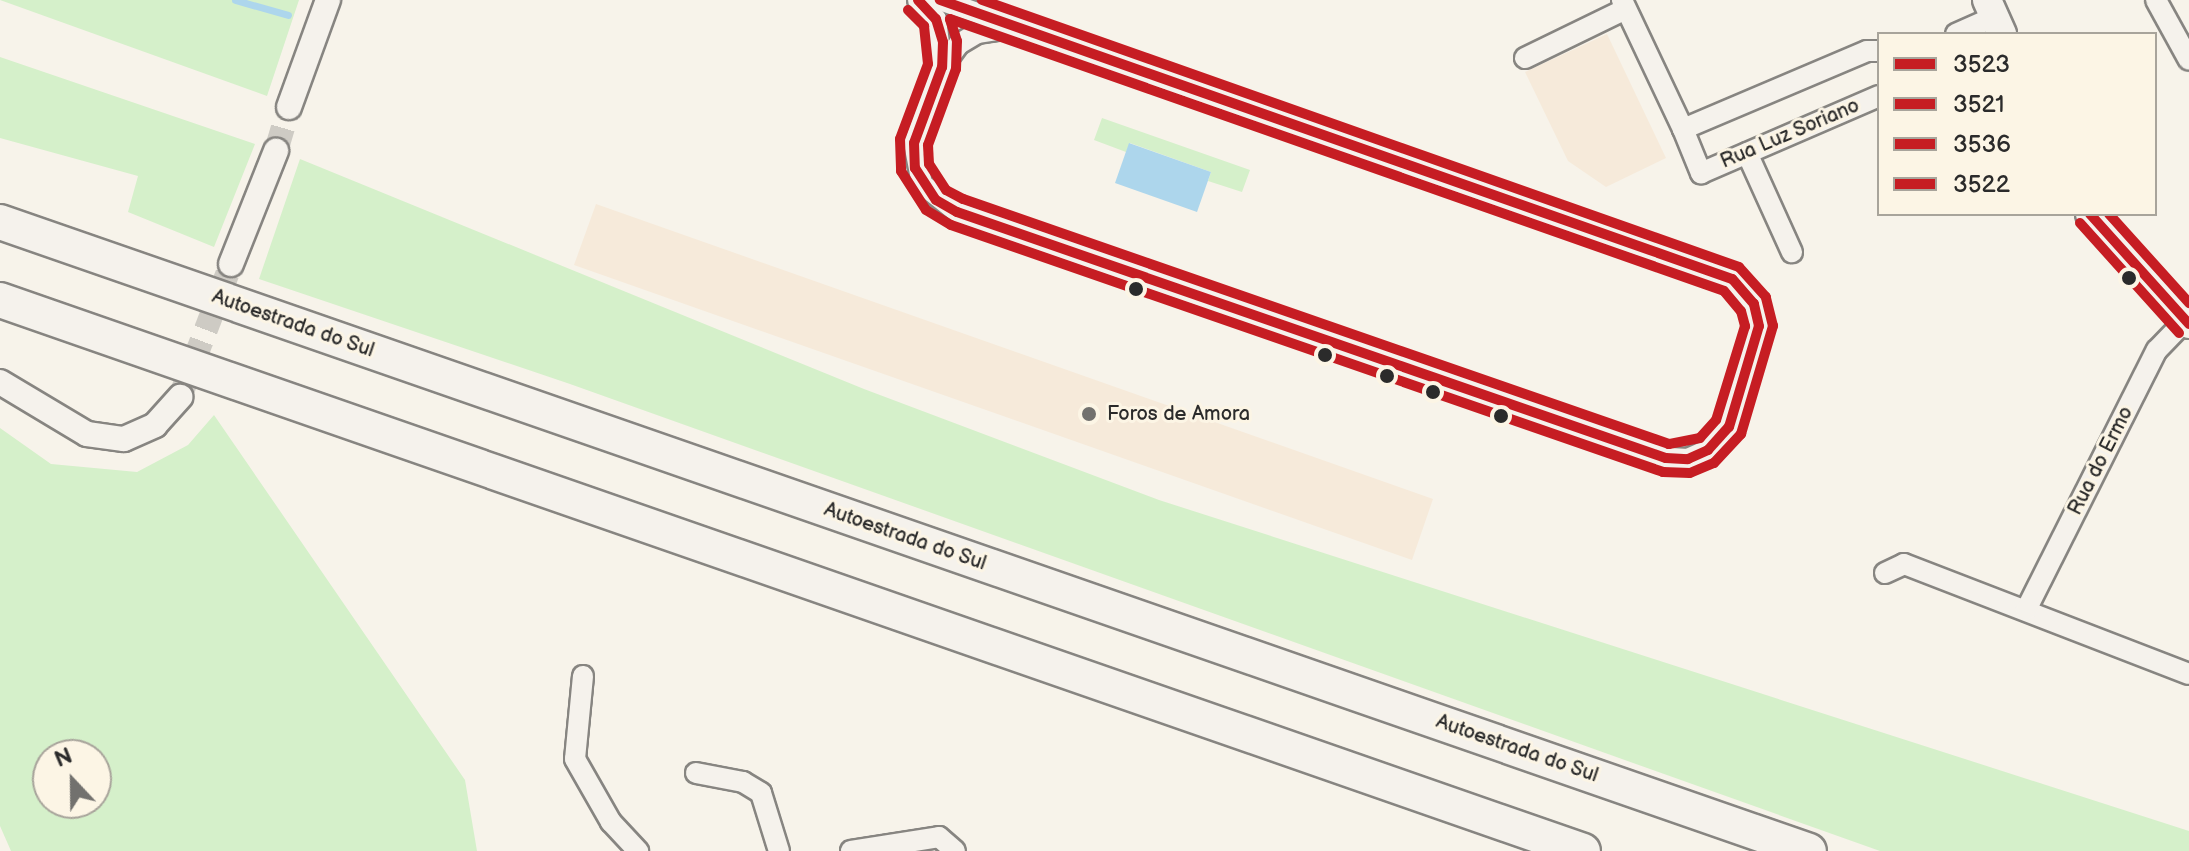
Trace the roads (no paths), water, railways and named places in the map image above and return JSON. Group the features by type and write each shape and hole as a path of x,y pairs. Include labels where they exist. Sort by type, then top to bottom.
{"highway":[{"name":"Autoestrada do Sul","path":"0,222 1809,851"},
{"path":"0,300 1583,851"}],"main road":[{"path":"2092,216 2187,322"}],"street":[{"path":"289,107 328,0"},
{"path":"918,0 936,19 942,67"},
{"path":"940,0 1017,27 1732,279 1754,304 1759,326 1729,427 1708,450 1688,459 1666,458 957,212 936,200 915,168 914,143 942,67 959,44 977,33 1017,27"},
{"path":"2156,0 2189,60"},
{"path":"1525,58 1624,4"},
{"name":"Rua Luz Soriano","path":"1624,4 1701,173 1877,97"},
{"path":"1960,32 1994,17"},
{"path":"1683,129 1867,51 1877,51"},
{"path":"231,264 276,151"},
{"path":"1747,153 1792,252"},
{"name":"Rua do Ermo","path":"2026,610 2157,350 2187,322"},
{"path":"0,382 87,434 124,439 155,425 180,397"},
{"path":"1885,573 1904,564 2189,674"},
{"path":"583,676 575,759 611,822 638,851"},
{"path":"696,773 743,782 761,793 779,851"},
{"path":"851,851 939,837 955,851"}],"water":[{"path":"1129,143 1211,172 1197,212 1115,183"}],"waterway":[{"path":"235,0 288,15"}],"tunnel":[{"path":"276,151 289,107"},
{"path":"180,397 231,264"}],"place":[{"name":"Foros de Amora","path":"1089,414"}]}
